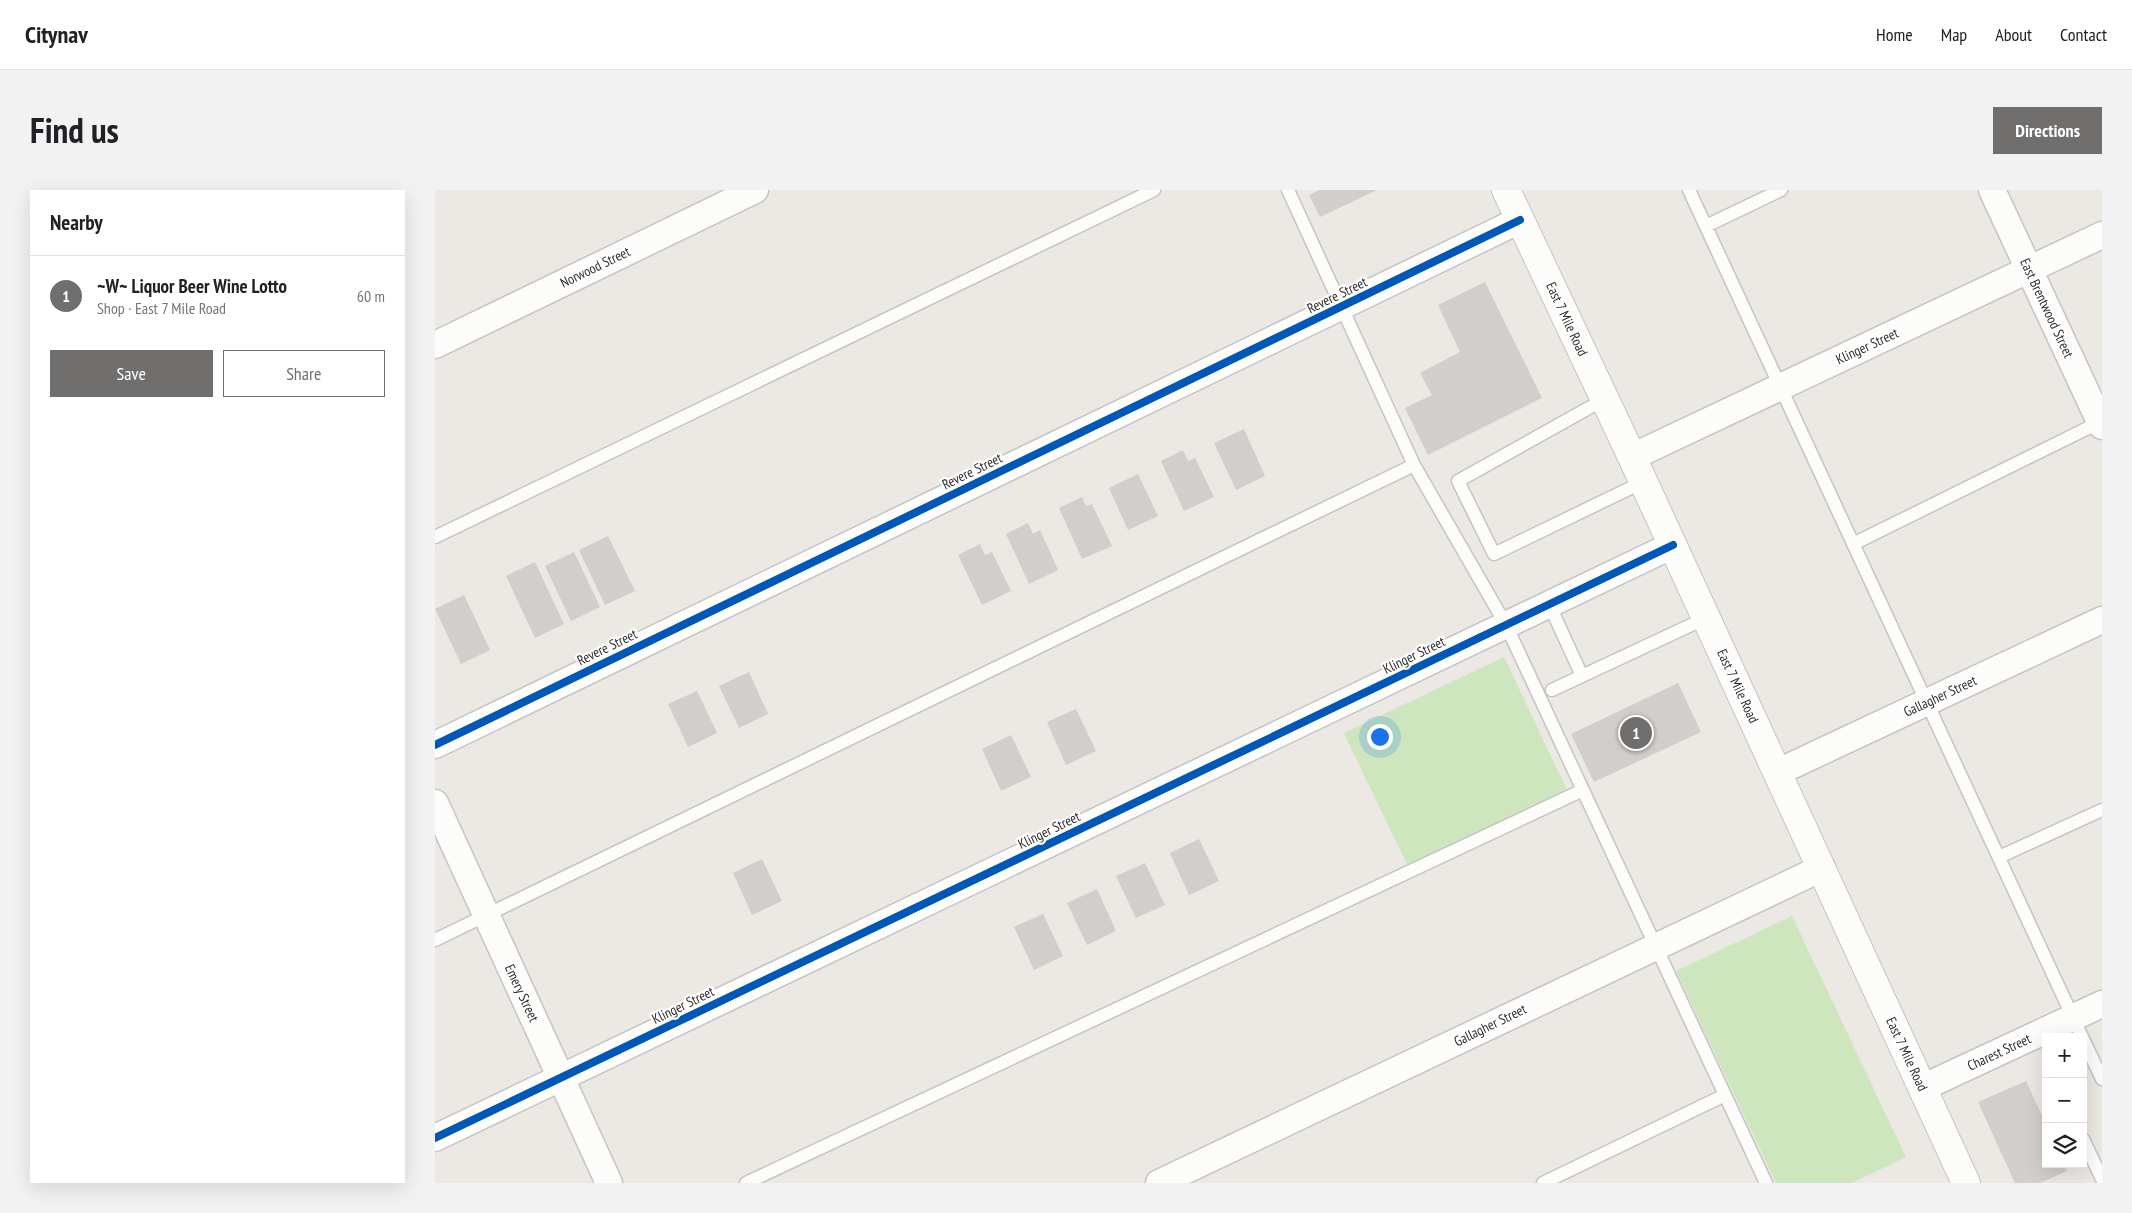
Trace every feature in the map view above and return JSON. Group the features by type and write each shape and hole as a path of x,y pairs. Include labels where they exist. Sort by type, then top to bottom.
{"street":[{"name":"Norwood Street","path":"435,344 755,190"},
{"name":"East 7 Mile Road","path":"1506,190 1605,398 1966,1183"},
{"name":"East Brentwood Street","path":"1993,190 2101,424"},
{"name":"Revere Street","path":"435,744 1520,220"},
{"name":"Klinger Street","path":"1632,457 2102,235"},
{"name":"Klinger Street","path":"435,1138 1673,545"},
{"name":"Gallagher Street","path":"1777,772 2102,620"},
{"name":"Emery Street","path":"435,802 609,1183"},
{"name":"Gallagher Street","path":"1159,1183 1822,868"},
{"name":"Charest Street","path":"1923,1088 2079,1031 2102,1004"}],"lane":[{"path":"435,537 1154,190"},
{"path":"1288,190 1414,465 1506,625 1766,1183"},
{"path":"1689,190 2102,1079"},
{"path":"1705,226 1781,190"},
{"path":"1605,398 1458,481 1494,554 1643,482"},
{"path":"1853,544 2101,424"},
{"path":"435,940 1414,465"},
{"path":"1549,604 1582,676"},
{"path":"1553,690 1706,618"},
{"path":"746,1183 1583,790"},
{"path":"1999,857 2102,810"},
{"path":"1543,1183 1725,1095"},
{"path":"2087,1147 2102,1179"}],"green space":[{"path":"1504,657 1570,796 1410,871 1344,733"},
{"path":"1792,916 1906,1157 1852,1183 1776,1183 1676,971"}],"building":[{"path":"1319,190 1377,190 1320,217 1309,195"},
{"path":"1485,282 1542,398 1428,455 1405,408 1432,395 1420,373 1460,352 1438,305"},
{"path":"1244,429 1265,476 1236,490 1214,443"},
{"path":"1183,450 1188,461 1195,458 1214,497 1184,511 1161,461"},
{"path":"1138,474 1158,516 1128,530 1109,488"},
{"path":"1082,497 1086,506 1092,504 1112,546 1082,559 1059,508"},
{"path":"1028,523 1033,534 1040,530 1058,570 1029,584 1006,534"},
{"path":"608,536 635,591 605,605 579,550"},
{"path":"980,544 985,555 992,552 1011,591 982,605 958,555"},
{"path":"574,552 600,607 571,621 545,566"},
{"path":"535,562 564,624 535,638 506,576"},
{"path":"464,595 490,650 461,664 435,609"},
{"path":"749,672 768,714 739,728 719,686"},
{"path":"1678,683 1701,732 1594,782 1571,734"},
{"path":"697,691 717,733 688,747 668,704"},
{"path":"1076,709 1096,751 1066,765 1047,722"},
{"path":"1011,735 1031,777 1001,791 982,749"},
{"path":"1199,839 1219,881 1189,895 1170,853"},
{"path":"762,859 782,901 752,915 733,873"},
{"path":"1145,863 1165,905 1136,918 1116,876"},
{"path":"1097,889 1116,931 1087,945 1067,903"},
{"path":"1043,914 1063,956 1034,970 1014,927"},
{"path":"2026,1081 2042,1115 2042,1168 2066,1168 2067,1171 2040,1183 2015,1183 1978,1102"}],"cycle path":[{"path":"435,745 1520,220"},
{"path":"435,1138 1673,545"}],"place":[{"name":"~W~ Liquor Beer Wine Lotto","path":"1636,733"}]}
